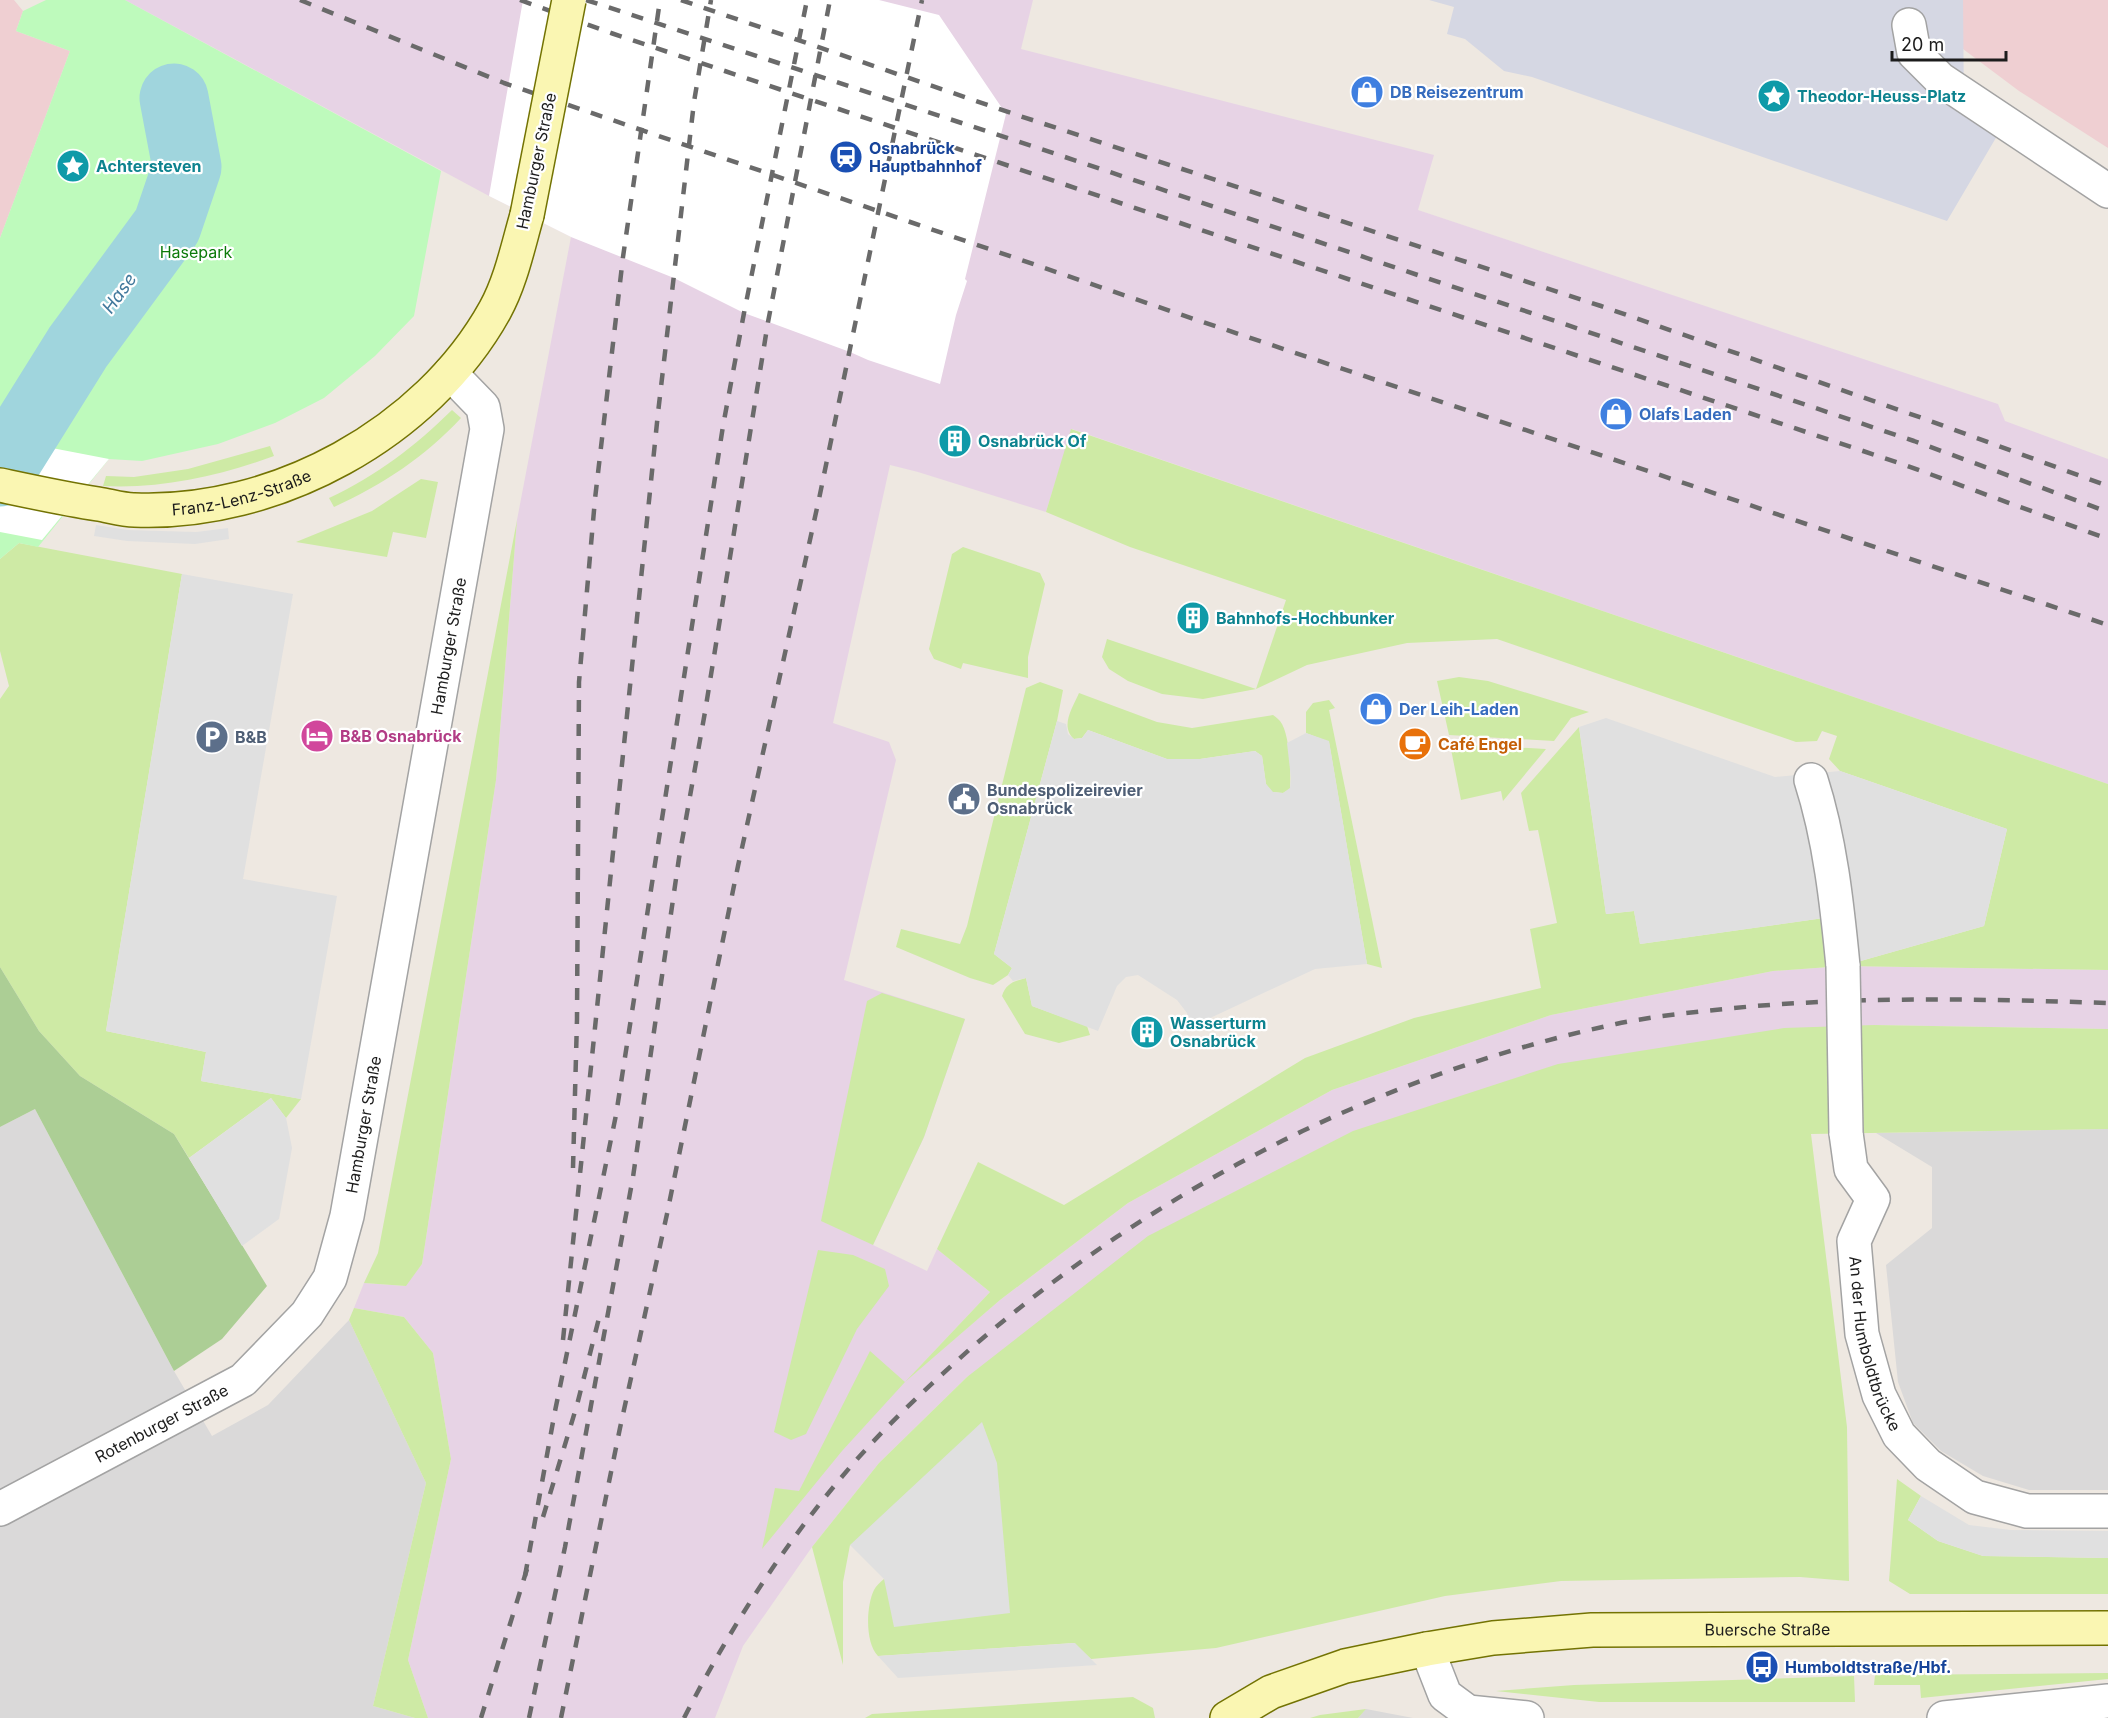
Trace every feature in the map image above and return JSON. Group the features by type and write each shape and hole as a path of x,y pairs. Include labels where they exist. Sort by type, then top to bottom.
{"street":[{"name":"Hamburger Straße","path":"307,1314 330,1278 347,1216 487,429 483,407 450,373 474,345 497,308 515,259 527,215 568,0"},
{"path":"1909,25 1914,53 1940,79 2108,191"},
{"name":"Franz-Lenz-Straße","path":"0,485 134,510 195,507 250,498 300,480 357,450 408,414 450,373"},
{"name":"An der Humboldtbrücke","path":"1811,780 1821,810 1838,916 1843,966 1846,1133 1851,1169 1873,1199 1854,1241 1862,1334 1879,1395 1899,1435 1928,1466 1975,1497 2027,1511 2108,1511"},
{"name":"Rotenburger Straße","path":"0,1509 243,1380 307,1314"},
{"name":"Buersche Straße","path":"1227,1718 1271,1692 1345,1666 1493,1638 1592,1630 2108,1628"},
{"path":"1427,1649 1445,1695 1468,1712 1527,1718"},
{"path":"1944,1718 2108,1701"}],"shaded area":[{"path":"0,0 14,0 23,11 16,31 70,51 0,238"},
{"path":"125,0 1033,0 1021,49 1434,155 1418,210 1998,404 2005,421 2108,459 2108,784 1072,429 1046,512 890,465 833,723 889,742 896,760 844,980 965,1019 924,1137 873,1245 927,1271 937,1249 990,1292 911,1376 1000,1300 1128,1203 1332,1090 1551,1015 1773,971 1843,966 2108,970 2108,1029 1874,1025 967,1377 879,1463 812,1547 743,1646 715,1718 428,1718 408,1660 451,1459 433,1353 404,1317 354,1308 364,1283 405,1286 422,1264 496,780 517,520 571,237 489,196"},
{"name":"Theodor-Heuss-Platz","path":"1429,0 1963,0 1964,114 1997,136 1947,221 1532,77 1504,71 1465,39 1447,34 1454,7"},
{"path":"1959,0 2108,0 2108,148 2019,91 1959,46"},
{"path":"96,525 128,530 196,532 228,528 229,539 195,544 127,541 94,536"},
{"name":"B&B","path":"182,574 293,594 243,879 337,896 301,1099 201,1081 206,1052 106,1031"},
{"path":"1606,718 1775,777 1840,771 2007,829 1984,926 1843,966 1838,916 1640,944 1634,911 1606,914 1579,727"},
{"path":"1057,721 1066,724 1068,734 1074,739 1082,738 1088,730 1167,759 1200,759 1255,751 1262,756 1266,784 1273,792 1283,793 1290,788 1291,778 1287,743 1306,733 1329,741 1367,964 1315,969 1191,1027 1187,1013 1177,1000 1138,975 1126,977 1117,986 1098,1031 1032,1006 1026,978 1013,981 1008,975 1012,968 994,954"},
{"path":"271,1098 286,1118 292,1148 279,1219 242,1246 189,1158"},
{"path":"35,1109 174,1371 212,1436 268,1405 349,1320 426,1483 373,1706 415,1718 0,1718 0,1127"},
{"path":"2108,1129 2108,1490 2029,1490 1983,1476 1941,1451 1913,1423 1898,1382 1886,1265 1932,1228 1932,1167 1876,1133"},
{"path":"982,1422 997,1463 1010,1613 894,1627 884,1579 850,1545"},
{"path":"1921,1496 1969,1525 2011,1530 2108,1531 2108,1558 1983,1556 1938,1541 1908,1520"},
{"path":"1075,1643 1097,1665 898,1678 878,1656"},
{"path":"1366,1709 1413,1718 1358,1718"}],"green space":[{"name":"Hasepark","path":"46,0 125,0 441,171 414,316 375,356 324,398 275,423 218,444 142,461 109,459 38,547 19,543 0,559 0,238 70,51 16,31 23,11"},
{"path":"452,410 461,418 433,445 402,469 334,507 329,498 364,480 395,459"},
{"path":"1071,429 2108,784 2108,970 1843,966 1984,926 2007,829 1840,771 1829,759 1837,736 1822,731 1817,741 1796,742 1497,639 1407,643 1307,665 1256,689 1286,600 1130,547 1046,512"},
{"path":"270,446 274,456 232,470 169,483 103,486 106,476 134,477 188,469"},
{"path":"421,479 438,482 426,538 393,532 387,557 296,542 372,511"},
{"path":"517,520 496,780 422,1264 406,1286 364,1283 378,1253"},
{"path":"19,543 182,574 106,1031 206,1052 201,1081 301,1099 286,1118 271,1098 189,1158 174,1134 80,1076 39,1031 0,967 0,699 9,686 0,651 0,559"},
{"path":"963,547 1040,573 1045,584 1028,657 1028,678 963,663 961,669 934,659 929,649 952,554"},
{"path":"1107,639 1256,689 1203,699 1162,694 1128,681 1109,669 1102,657"},
{"path":"1459,677 1488,681 1589,712 1571,718 1554,741 1449,735 1437,681"},
{"path":"1040,682 1063,690 1057,721 994,954 1012,968 1008,975 993,985 970,978 896,947 901,929 960,944 967,926 1026,688"},
{"path":"1079,693 1157,722 1192,728 1273,715 1280,721 1286,735 1290,764 1290,789 1283,793 1272,792 1266,784 1262,756 1255,751 1200,759 1167,759 1088,730 1082,738 1074,739 1068,729 1068,723"},
{"path":"1329,700 1335,708 1329,710 1382,968 1367,964 1329,742 1306,733 1306,712 1313,703"},
{"path":"1579,727 1606,914 1634,911 1640,944 1838,916 1843,966 1773,971 1551,1015 1332,1090 1128,1203 1000,1300 905,1382 990,1292 937,1249 978,1162 1064,1205 1305,1058 1414,1018 1541,988 1530,929 1557,923 1538,830 1529,831 1521,793"},
{"path":"1450,744 1546,749 1503,801 1501,791 1461,800"},
{"path":"0,967 39,1031 80,1076 174,1134 267,1286 222,1339 174,1371 35,1109 0,1127"},
{"path":"1026,978 1032,1006 1087,1026 1090,1035 1059,1043 1025,1034 1002,996 1008,985"},
{"path":"882,993 965,1019 924,1137 873,1245 821,1221 867,1001"},
{"path":"1874,1025 2108,1029 2108,1129 1811,1134 1847,1427 1849,1581 1800,1577 1561,1581 1445,1596 1216,1648 1091,1659 1074,1643 878,1656 869,1634 868,1614 874,1590 884,1579 1010,1613 850,1545 843,1582 843,1665 812,1547 879,1463 967,1377 1148,1236 1353,1131 1558,1064 1784,1028"},
{"path":"818,1250 853,1255 885,1269 889,1286 857,1329 806,1434 791,1440 774,1432"},
{"path":"354,1308 404,1317 433,1353 451,1459 408,1660 428,1718 415,1718 373,1706 426,1483 349,1320"},
{"path":"870,1351 905,1382 842,1451 762,1549 775,1488 799,1491"},
{"path":"1897,1479 1921,1496 1908,1520 1938,1541 1983,1556 2108,1558 2108,1594 1910,1594 1889,1581"},
{"path":"2108,1673 2108,1679 1921,1698 1920,1685 1874,1685 1875,1675"},
{"path":"1854,1676 1855,1702 1599,1702 1496,1691 1574,1685"},
{"path":"1133,1697 1153,1708 1155,1718 865,1718 872,1714"},
{"path":"1366,1709 1358,1718 1310,1718 1320,1715"}],"pier":[{"path":"523,0 879,0 939,15 1006,114 940,384 868,360 744,313 674,278 571,237 489,196"},
{"path":"0,438 109,459 42,540 0,532"}],"waterway":[{"name":"Hase","path":"0,472 78,347 167,226 187,167 174,98"}],"railway":[{"path":"300,0 504,83 1179,314 2108,625"},
{"path":"520,0 611,33 1905,465 2108,539"},
{"path":"586,0 1041,149 1914,441 2108,512"},
{"path":"573,1168 577,1019 579,682 595,499 623,257 660,0"},
{"path":"681,0 1020,116 1601,306 1922,418 2108,486"},
{"path":"563,1340 658,413 694,102 711,0"},
{"path":"525,1576 555,1411 616,1115 723,426 807,0"},
{"path":"529,1718 565,1547 633,1177 679,858 768,322 830,0"},
{"path":"561,1718 738,866 819,499 922,0"},
{"path":"684,1718 742,1615 809,1518 859,1457 912,1402 969,1350 1040,1292 1114,1239 1192,1190 1272,1146 1355,1107 1440,1074 1527,1046 1645,1019 1781,1004 1874,1000 2108,1003"},
{"path":"543,1517 577,1405 599,1318"},
{"path":"481,1718 527,1569"}],"place":[{"name":"DB Reisezentrum","path":"1367,92"},
{"name":"Theodor-Heuss-Platz","path":"1774,96"},
{"name":"Osnabrück Hauptbahnhof","path":"846,157"},
{"name":"Achtersteven","path":"73,166"},
{"name":"Olafs Laden","path":"1616,414"},
{"name":"Osnabrück Of","path":"955,441"},
{"name":"Bahnhofs-Hochbunker","path":"1193,618"},
{"name":"Der Leih-Laden","path":"1376,709"},
{"name":"B&B Osnabrück","path":"317,736"},
{"name":"B&B","path":"212,737"},
{"name":"Café Engel","path":"1415,744"},
{"name":"Bundespolizeirevier Osnabrück","path":"964,799"},
{"name":"Wasserturm Osnabrück","path":"1147,1032"},
{"name":"Humboldtstraße/Hbf.","path":"1762,1667"}]}
